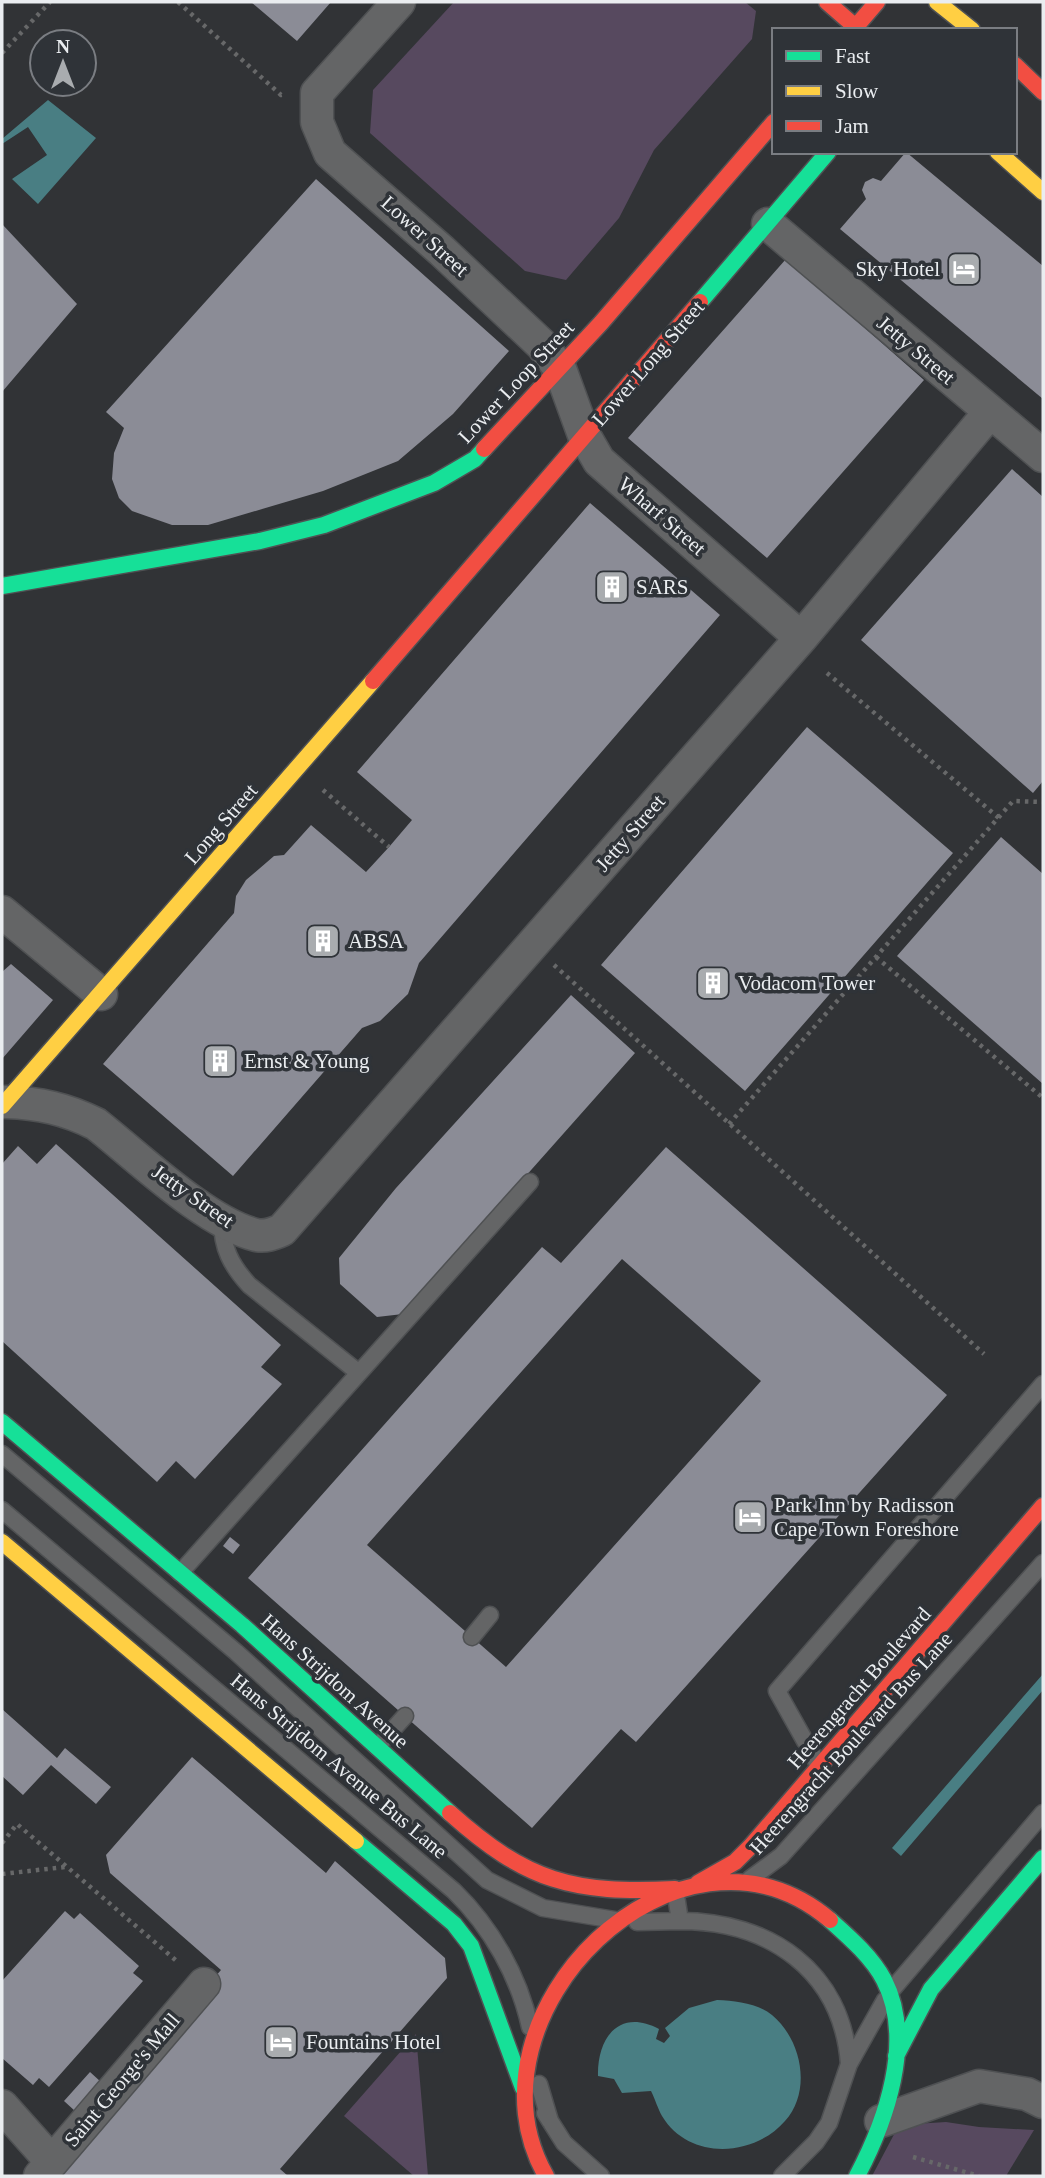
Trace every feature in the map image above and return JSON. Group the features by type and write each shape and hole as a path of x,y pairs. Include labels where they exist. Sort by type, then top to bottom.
{"main road":[{"path":"827,2 855,28"},
{"path":"857,28 877,2"},
{"path":"1017,67 1043,92"},
{"name":"Lower Loop Street","path":"2,586 260,541 324,524 434,483 475,459 560,369 772,124"},
{"name":"Lower Long Street","path":"100,994 826,154"},
{"path":"1000,154 1043,192"},
{"path":"4,1104 100,994"},
{"name":"Hans Strijdom Avenue","path":"2,1422 180,1573 486,1845 540,1879 615,1891 674,1889"},
{"name":"Heerengracht Boulevard","path":"696,1884 735,1862 1043,1506"},
{"path":"2,1542 454,1924 471,1946 524,2090 533,2148 546,2176"},
{"path":"857,2176 881,2121 896,2056 931,1989 1043,1858"},
{"path":"524,2090 533,2039 544,2008 589,1946 621,1921 674,1889 696,1884 743,1883 792,1895 816,1906 837,1923 877,1968 889,1993 896,2056"},
{"path":"529,2172 533,2148"}],"street":[{"path":"317,93 399,2"},
{"name":"Lower Street","path":"317,93 317,121 330,153 523,325 560,369"},
{"name":"Jetty Street","path":"4,1104 55,1107 96,1124 222,1221 256,1235 270,1236 282,1230 801,638 990,412 768,224"},
{"name":"Wharf Street","path":"560,369 584,435 599,461 801,638"},
{"path":"990,412 1043,456"},
{"path":"2,912 100,994"},
{"name":"Saint George's Mall","path":"46,2169 204,1984"},
{"path":"881,2121 979,2086 1027,2094 1043,2102"},
{"path":"2,2106 46,2169"}],"lane":[{"path":"180,1573 530,1182"},
{"path":"222,1221 222,1240 233,1268 249,1285 359,1373"},
{"path":"820,1766 777,1691 1043,1384"},
{"name":"Hans Strijdom Avenue Bus Lane","path":"2,1454 236,1652 487,1880 543,1908 621,1921 679,1914"},
{"name":"Hans Strijdom Avenue Bus Lane","path":"2,1510 454,1891 473,1910 505,1961 526,2009 541,2096 551,2121"},
{"name":"Heerengracht Boulevard Bus Lane","path":"679,1914 743,1883 764,1871 781,1856 1043,1563"},
{"path":"472,1637 490,1615"},
{"path":"377,1747 405,1716"},
{"path":"782,2176 816,2142 829,2123 849,2064 889,1993 1043,1813"},
{"path":"674,1889 679,1914 738,1928 763,1938 801,1961 829,1993 839,2011 849,2064"},
{"path":"889,1993 931,1989"},
{"path":"524,2090 551,2121 564,2143 601,2176"}],"path":[{"path":"2,53 50,2"},
{"path":"178,2 281,95 317,93"},
{"path":"827,673 841,688 999,818"},
{"path":"313,781 389,847"},
{"path":"729,1124 1013,801 1043,802"},
{"path":"876,957 1043,1098"},
{"path":"553,965 984,1354"},
{"path":"2,1843 17,1824 204,1984"},
{"path":"2,1874 65,1867"},
{"path":"913,2157 979,2176"}],"shaded area":[{"path":"454,2 745,2 756,11 752,39 654,150 619,218 566,280 525,271 370,133 373,90"},
{"path":"416,2034 428,2176 414,2176 344,2116"},
{"path":"946,2122 1034,2130 1006,2176 872,2176 899,2125"}],"water":[{"path":"48,100 96,138 38,204 12,179 47,155 28,127 2,144 2,139"},
{"path":"1043,1674 1043,1690 901,1856 892,1848"},
{"path":"717,2000 753,2005 772,2015 790,2038 800,2066 801,2081 793,2109 772,2133 756,2142 722,2149 688,2141 674,2131 662,2116 651,2091 622,2093 614,2079 598,2076 601,2050 613,2030 632,2022 645,2023 659,2029 656,2039 664,2043 670,2036 665,2028 689,2008"}],"building":[{"path":"251,2 331,2 297,41"},
{"path":"904,154 908,154 1043,266 1043,399 840,229 866,199 862,190 865,182 873,178 881,181"},
{"path":"316,179 509,351 453,414 398,461 323,491 208,525 172,525 132,511 119,498 112,479 114,453 124,428 106,412"},
{"path":"2,224 77,304 2,392"},
{"path":"786,259 924,380 767,558 628,438"},
{"path":"1012,469 1043,497 1043,781 1033,793 861,640"},
{"path":"590,503 720,615 419,963 408,994 380,1021 362,1028 233,1176 103,1064 234,913 236,896 246,880 274,856 284,855 311,825 366,872 389,847 412,820 357,772"},
{"path":"807,727 953,853 745,1091 601,965"},
{"path":"1001,837 1043,874 1043,1084 897,956"},
{"path":"11,964 53,1000 2,1059 2,972"},
{"path":"571,995 635,1053 403,1314 377,1317 340,1284 339,1258 396,1188"},
{"path":"56,1144 281,1345 261,1367 282,1384 195,1479 176,1461 157,1482 2,1341 2,1164 18,1146 37,1164"},
{"path":"666,1147 947,1395 636,1742 621,1729 532,1828 248,1578 542,1247 561,1263","holes":["622,1259 761,1381 506,1667 367,1545"]},
{"path":"230,1537 240,1545 233,1554 223,1546"},
{"path":"2,1709 57,1758 65,1748 111,1787 96,1804 51,1765 23,1795 2,1776"},
{"path":"192,1757 326,1873 335,1861 445,1958 447,1978 280,2169 288,2176 52,2176 138,2066 221,1970 110,1873 106,1855"},
{"path":"65,1911 74,1919 80,1913 139,1966 133,1973 143,1981 49,2087 39,2078 33,2085 2,2058 2,1981"},
{"path":"90,2072 101,2082 75,2111 64,2101"}],"traffic: fast":[{"path":"700,302 826,154"},
{"path":"2,586 260,541 324,525 434,483 475,459 484,449"},
{"path":"2,1422 242,1625 450,1813"},
{"path":"356,1841 454,1924 471,1946 523,2088"},
{"path":"896,2056 931,1989 1043,1858"},
{"path":"830,1920 860,1948 884,1980 893,2003 897,2028 897,2054 886,2106 878,2131 857,2176"}],"traffic: slow":[{"path":"937,2 970,28"},
{"path":"1000,154 1043,192"},
{"path":"2,1106 373,681"},
{"path":"2,1542 356,1841"}],"traffic: jam":[{"path":"827,2 857,28"},
{"path":"855,28 877,2"},
{"path":"1017,67 1043,92"},
{"path":"484,449 601,323 772,124"},
{"path":"373,681 700,302"},
{"path":"698,1883 735,1862 751,1846 1043,1506"},
{"path":"450,1813 503,1855 553,1879 608,1889 675,1889"},
{"path":"546,2176 526,2114 531,2050 556,1990 597,1940 650,1902 709,1883 771,1888 830,1920"}],"place":[{"name":"Sky Hotel","path":"964,269"},
{"name":"SARS","path":"612,587"},
{"name":"ABSA","path":"323,941"},
{"name":"Vodacom Tower","path":"713,983"},
{"name":"Ernst & Young","path":"220,1061"},
{"name":"Park Inn by Radisson Cape Town Foreshore","path":"750,1517"},
{"name":"Fountains Hotel","path":"281,2042"}]}
